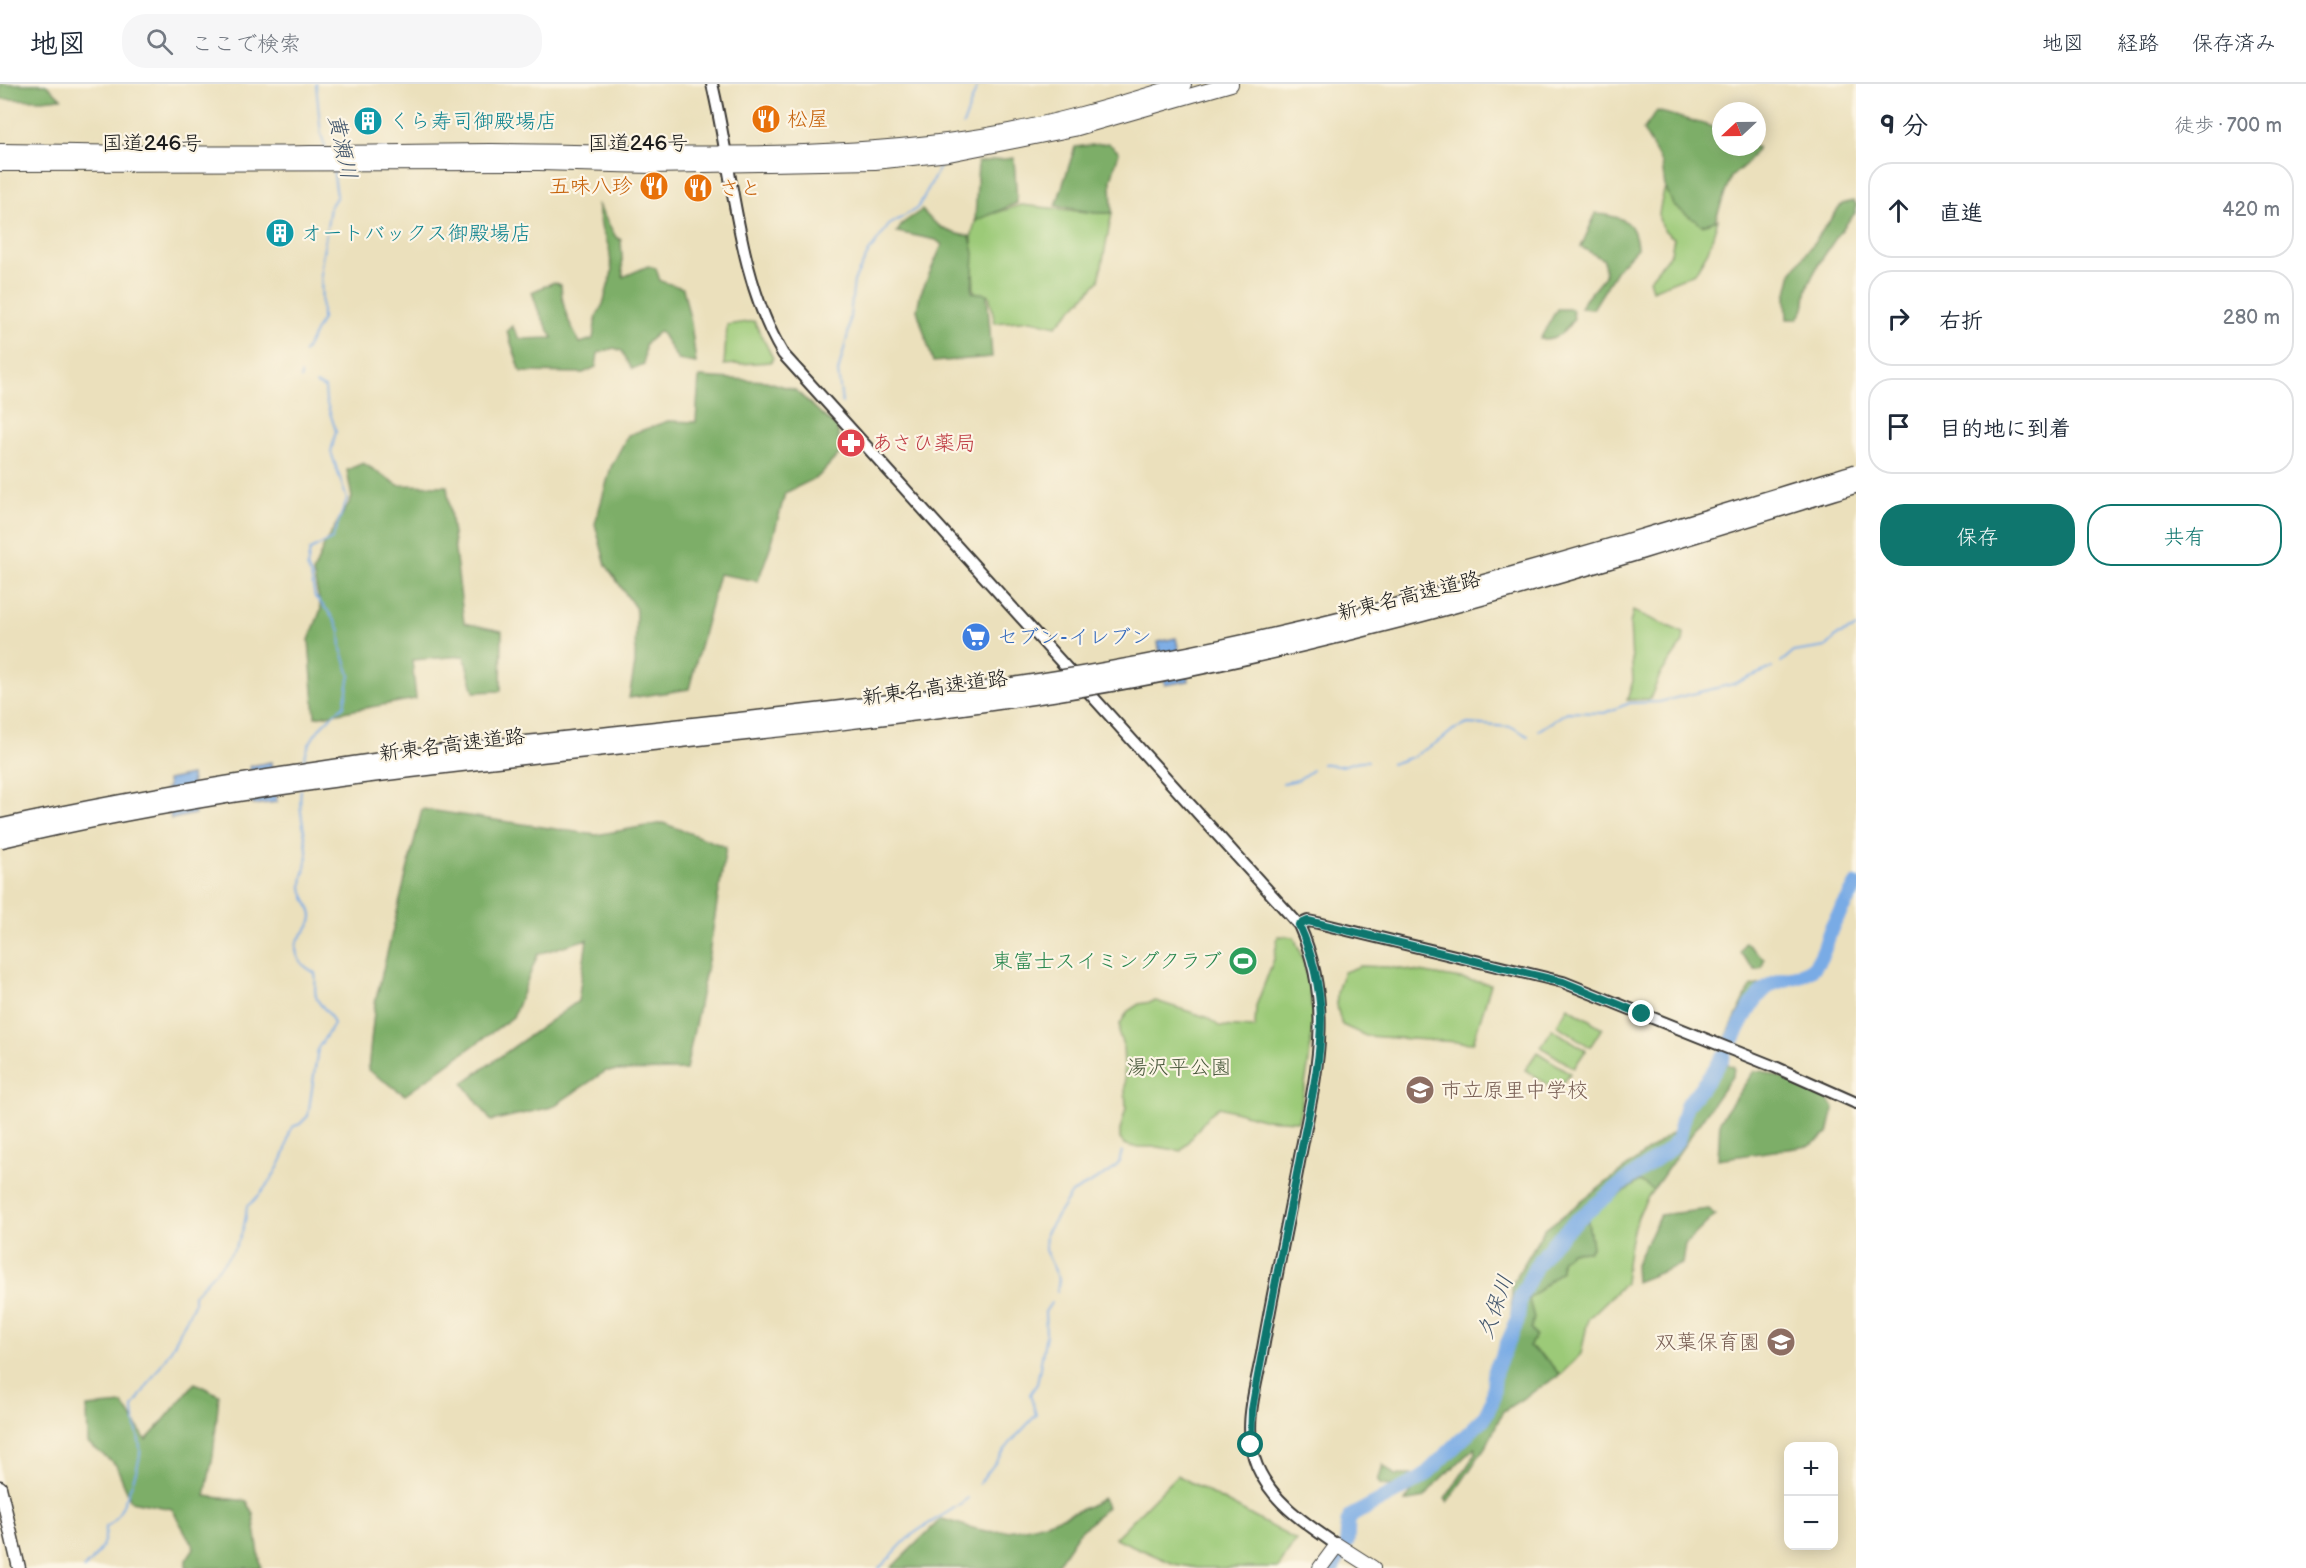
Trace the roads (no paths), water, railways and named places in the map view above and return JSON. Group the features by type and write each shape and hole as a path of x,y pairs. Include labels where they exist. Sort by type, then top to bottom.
{"highway":[{"name":"国道246号","path":"728,159 970,138 1115,106 1184,84"},
{"name":"国道246号","path":"0,164 335,159 475,151 875,162 949,154 1074,129 1231,84"},
{"name":"国道246号","path":"0,151 312,159"},
{"name":"新東名高速道路","path":"0,827 201,788 427,754 884,703 1054,679 1152,662 1277,636 1504,578 1856,472"},
{"name":"新東名高速道路","path":"0,840 193,802 317,783 428,768 760,732 952,708 1059,693 1155,675 1374,627 1508,591 1856,485"},
{"path":"1320,1568 1337,1545 1373,1568"}],"main road":[{"path":"0,1487 18,1568"}],"street":[{"path":"711,84 728,159 738,222 761,309 771,334 783,354 1299,925 1309,948 1318,982 1320,1039 1306,1126 1263,1345 1250,1430 1251,1445 1258,1467 1284,1505 1298,1519 1337,1545"},
{"path":"1299,925 1308,921 1563,982 1775,1067 1856,1103"}],"water":[{"path":"1176,638 1179,652 1184,651 1189,681 1165,685 1158,642"},
{"path":"271,762 277,802 253,805 248,776 251,776 250,766"},
{"path":"191,775 195,814 171,819 165,789 168,788 167,780"}],"waterway":[{"name":"黄瀬川","path":"316,84 321,134 326,149"},
{"path":"963,125 978,84"},
{"path":"842,403 838,372 848,334 854,281 869,252 889,225 916,209 920,204 941,165"},
{"name":"黄瀬川","path":"304,353 322,319 321,267 330,207 337,196 333,169"},
{"name":"黄瀬川","path":"301,374 301,379"},
{"name":"黄瀬川","path":"303,766 308,748 317,732 344,706 350,675 341,649 340,630 328,611 315,597 307,567 310,550 332,539 347,499 331,452 336,431 326,401 325,388 316,384"},
{"path":"1781,662 1793,652 1826,647 1838,635 1856,628"},
{"path":"1539,730 1567,712 1604,713 1630,703 1659,702 1733,684 1772,668"},
{"path":"1391,764 1412,757 1453,730 1468,724 1512,727 1528,736"},
{"path":"1322,764 1341,766 1358,761 1368,761"},
{"path":"1283,783 1298,780 1312,770"},
{"path":"84,1568 100,1550 106,1527 119,1512 135,1473 140,1448 133,1407 172,1348 194,1304 194,1295 222,1265 236,1245 245,1221 247,1206 263,1190 278,1168 292,1127 300,1124 308,1116 318,1048 334,1024 331,1016 316,996 315,973 300,961 296,949 296,944 309,926 312,917 302,886 307,855 301,813 301,790"},
{"name":"久保川","path":"1730,1045 1748,1011 1765,989 1772,984 1810,971 1818,962 1833,925 1856,885"},
{"name":"久保川","path":"1347,1542 1348,1522 1351,1516 1422,1478 1484,1418 1492,1402 1495,1371 1517,1322 1520,1298 1536,1266 1554,1242 1577,1220 1670,1149 1678,1139 1686,1106 1723,1057"},
{"path":"1057,1291 1059,1279 1045,1250 1046,1233 1072,1193 1110,1172 1119,1163 1122,1151"},
{"path":"979,1484 1011,1442 1036,1415 1030,1394 1037,1384 1046,1334 1045,1312 1051,1303"},
{"path":"879,1568 913,1534 968,1498"},
{"name":"久保川","path":"1332,1568 1339,1556"}],"place":[{"name":"松屋","path":"766,119"},
{"name":"くら寿司御殿場店","path":"368,121"},
{"name":"五味八珍","path":"654,186"},
{"name":"さと","path":"698,188"},
{"name":"オートバックス御殿場店","path":"280,233"},
{"name":"あさひ薬局","path":"851,443"},
{"name":"セブン-イレブン","path":"976,637"},
{"name":"東富士スイミングクラブ","path":"1243,961"},
{"name":"市立原里中学校","path":"1420,1090"},
{"name":"双葉保育園","path":"1781,1342"}],"park label":[{"name":"湯沢平公園","path":"1179,1067"}]}
